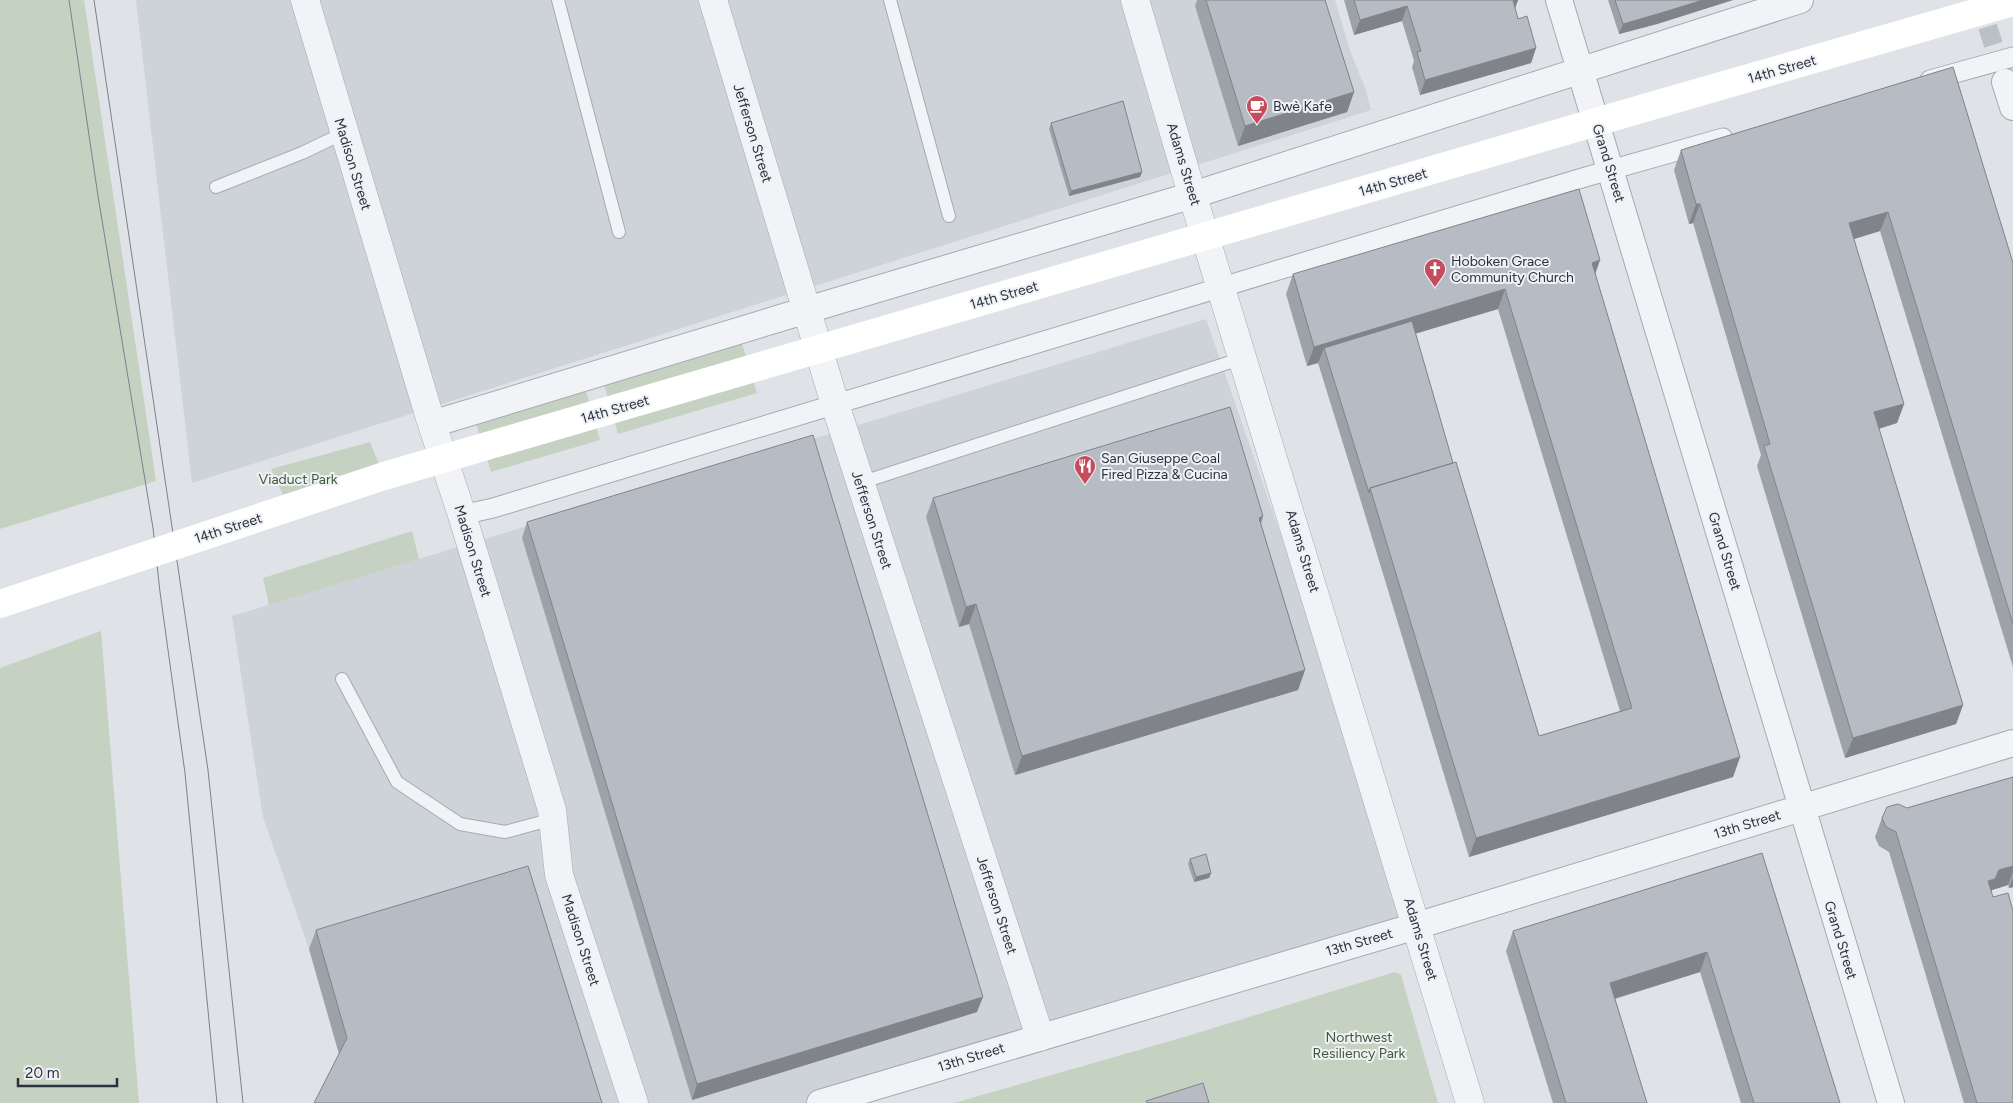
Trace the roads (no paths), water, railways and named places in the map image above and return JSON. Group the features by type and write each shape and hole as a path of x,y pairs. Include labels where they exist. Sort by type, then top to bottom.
{"main road":[{"name":"14th Street","path":"0,604 384,476 2013,2"}],"street":[{"name":"Madison Street","path":"304,0 430,420 462,516 549,800 559,875 634,1103"},
{"name":"Jefferson Street","path":"713,0 835,404 1040,1037"},
{"name":"Adams Street","path":"1135,0 1470,1103"},
{"name":"Grand Street","path":"1559,0 1890,1103"},
{"path":"430,420 1580,70 1800,0"},
{"path":"1916,84 2004,64 2013,107"},
{"path":"1191,189 1546,74"},
{"path":"462,516 1611,170 1741,133"},
{"name":"13th Street","path":"820,1103 1416,926 2013,743"}],"lane":[{"path":"558,0 619,232"},
{"path":"890,0 950,216"},
{"path":"216,187 302,153 344,133"},
{"path":"860,482 1244,358"},
{"path":"342,679 397,782 460,824 505,832 553,819"}],"tunnel":[{"path":"1979,0 1997,56"}],"tram line":[{"path":"69,0 98,196 153,528 185,773 217,1103"},
{"path":"94,0 208,770 243,1103"}],"place":[{"name":"Bwè Kafe","path":"1257,125"},
{"name":"Hoboken Grace Community Church","path":"1435,288"},
{"name":"San Giuseppe Coal Fired Pizza & Cucina","path":"1085,485"}],"park label":[{"name":"Viaduct Park","path":"298,479"},
{"name":"Northwest Resiliency Park","path":"1359,1046"}]}
